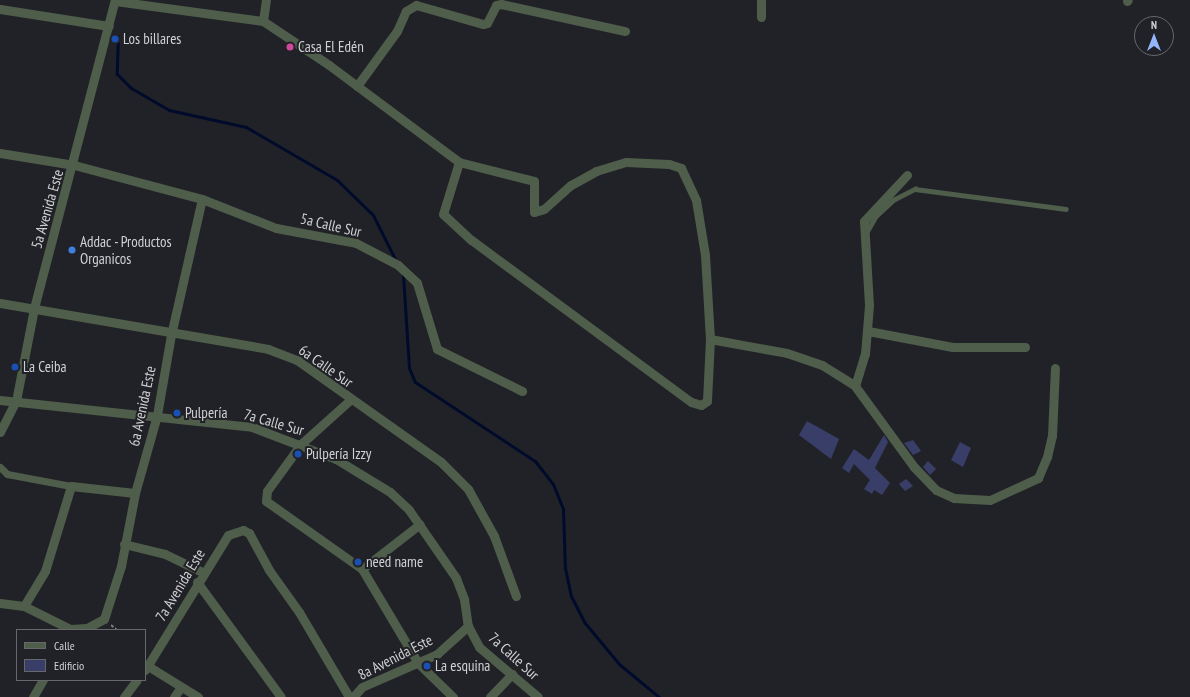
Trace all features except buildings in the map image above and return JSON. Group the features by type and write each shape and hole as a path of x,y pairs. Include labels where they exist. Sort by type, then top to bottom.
{"street":[{"path":"115,0 263,21 357,86 459,162 534,182 534,212 544,209 570,185 619,164 650,162 681,168 696,200 702,229 710,339 710,393 707,401 696,405 471,240 443,214 459,162"},
{"name":"5a Avenida Este","path":"0,432 16,401 34,308 74,165 115,0"},
{"path":"263,21 266,0"},
{"path":"761,0 761,17"},
{"path":"357,86 397,32 406,11 416,5 483,24 487,23 496,4 500,4 625,32"},
{"path":"0,9 108,26"},
{"name":"5a Calle Sur","path":"0,153 74,165 202,199 276,228 356,243 398,265 417,283 437,349 522,391"},
{"path":"855,386 868,331 864,237 866,216 907,175"},
{"name":"6a Avenida Este","path":"78,629 87,628 104,619 124,544 135,493 157,415 170,335 202,199"},
{"name":"6a Calle Sur","path":"0,303 34,308 170,335 268,349 297,360 350,400 441,462 468,489 494,536 516,596"},
{"path":"868,331 953,347 1025,347"},
{"path":"710,339 786,353 822,366 855,386 914,467 936,490 954,498 990,500 1038,478 1042,470 1052,436 1056,368"},
{"name":"7a Calle Sur","path":"0,400 157,415 252,427 301,444 336,459 390,492 420,524 456,578 464,600 468,626 479,647 538,697"},
{"path":"350,400 301,444 267,491 266,500 273,508 362,569 418,663 453,697"},
{"path":"0,468 7,474 71,486 135,493"},
{"path":"24,606 45,571 71,486"},
{"path":"362,569 420,524"},
{"name":"7a Avenida Este","path":"146,668 202,572 228,536 236,531 249,532 349,697"},
{"path":"124,544 165,554 202,572"},
{"path":"197,582 281,697"},
{"path":"0,603 24,606 68,629"},
{"name":"8a Avenida Este","path":"353,697 362,687 437,654 468,626"},
{"path":"146,668 198,697"},
{"path":"490,697 512,674"},
{"path":"33,697 42,681"},
{"path":"124,697 136,681"},
{"path":"174,697 181,687"}],"lane":[{"path":"864,237 876,216 893,200 915,190 1066,209"}],"waterway":[{"path":"118,36 117,74 131,88 169,110 246,127 337,180 373,215 396,261"},
{"path":"403,275 409,368 415,382 535,461 553,484 563,509 565,568 571,596 585,623 619,664 659,697"}],"place":[{"name":"Los billares","path":"115,39"},
{"name":"Casa El Edén","path":"290,47"},
{"name":"Addac - Productos Organicos","path":"72,250"},
{"name":"La Ceiba","path":"15,367"},
{"name":"Pulpería","path":"177,413"},
{"name":"Pulpería Izzy","path":"298,454"},
{"name":"need name","path":"358,562"},
{"name":"La esquina","path":"427,666"}]}
